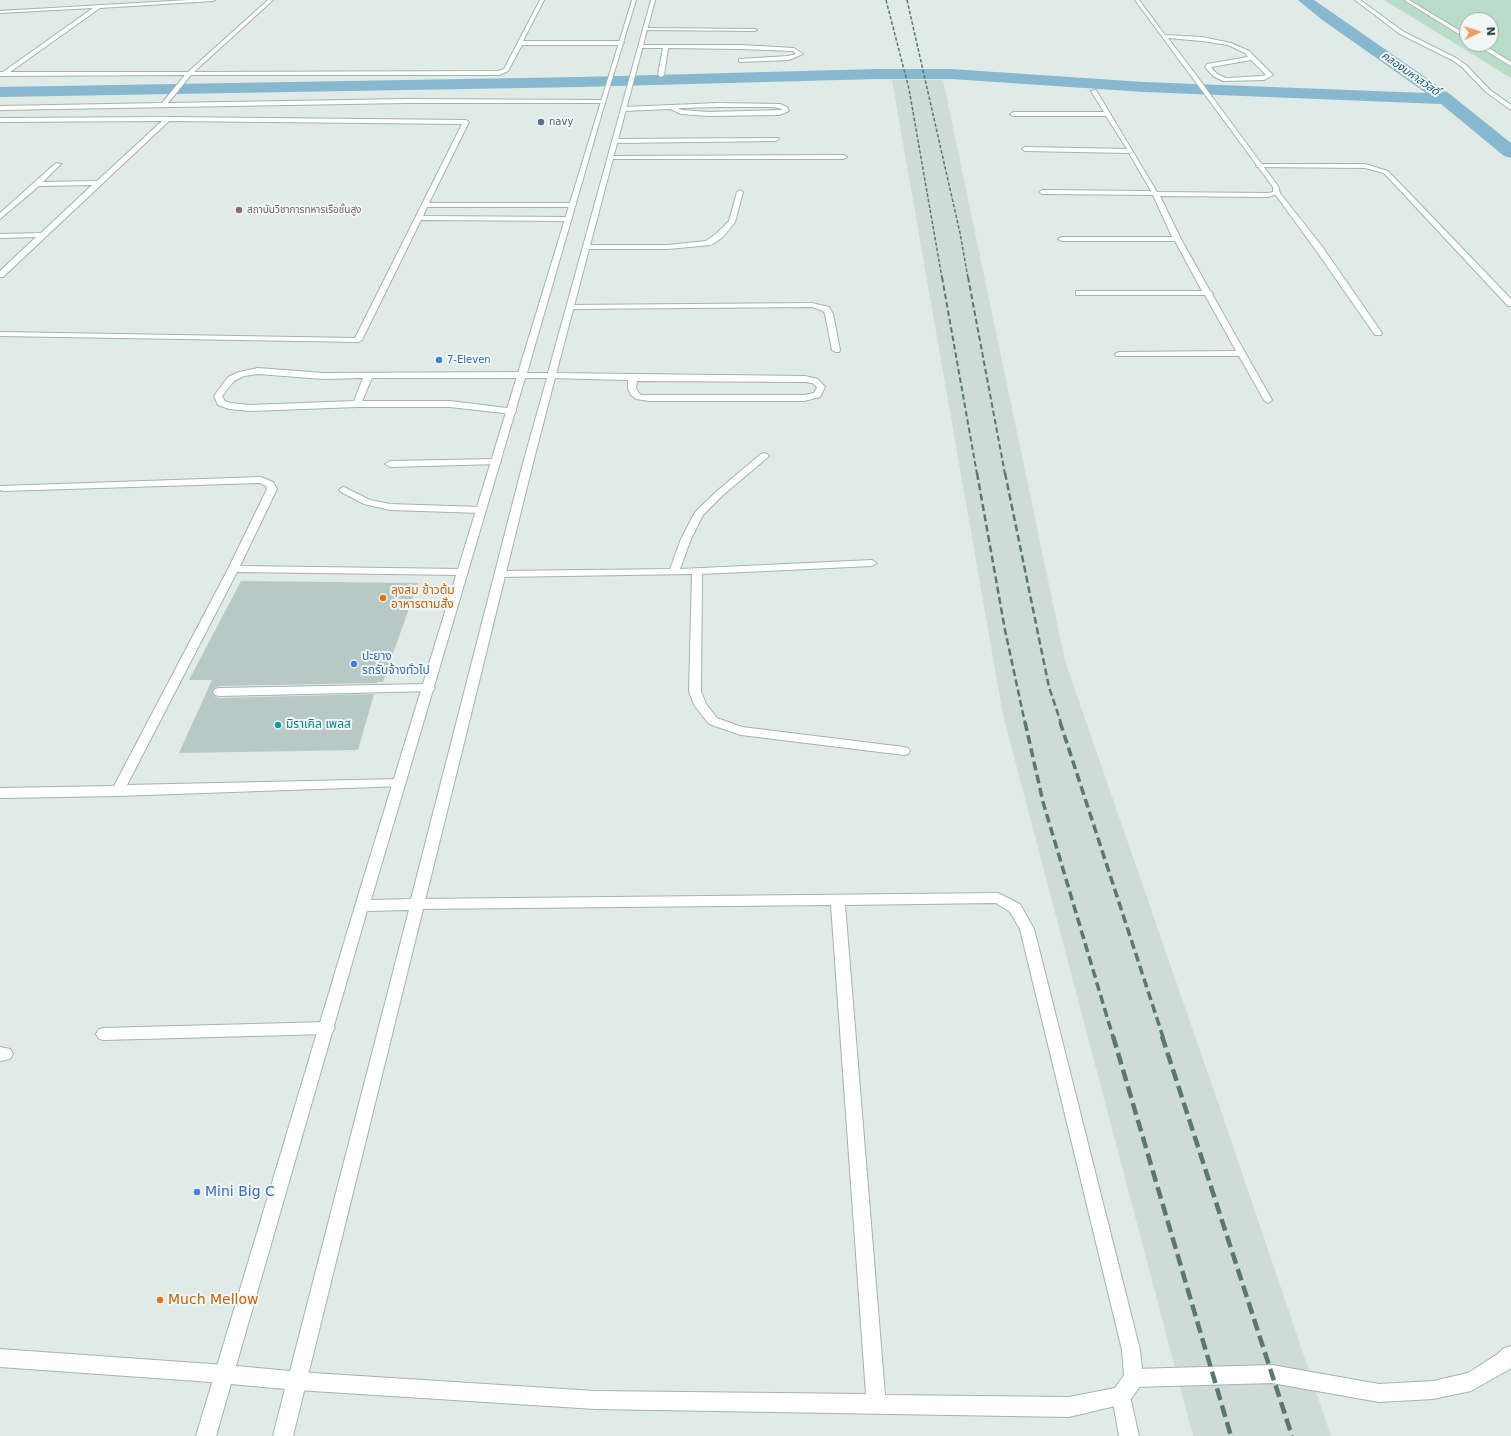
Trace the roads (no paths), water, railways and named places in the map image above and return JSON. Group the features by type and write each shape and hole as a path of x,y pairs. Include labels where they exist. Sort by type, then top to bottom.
{"street":[{"path":"0,12 213,0"},
{"path":"165,103 188,75 271,0"},
{"path":"2,74 487,74 506,70 542,0"},
{"path":"206,1436 362,906 512,411 569,219 602,101 624,36 634,0"},
{"path":"283,1436 500,574 624,109 628,88 642,44 653,0"},
{"path":"1137,0 1210,96 1259,166 1276,187 1277,193 1318,247 1378,334"},
{"path":"1357,0 1409,37 1454,58 1464,66 1488,91 1511,108"},
{"path":"1406,0 1459,32"},
{"path":"2,74 99,6"},
{"path":"678,29 702,23"},
{"path":"734,24 738,25 740,30"},
{"path":"646,29 754,30"},
{"path":"524,36 532,36"},
{"path":"617,36 630,36"},
{"path":"637,36 644,36"},
{"path":"1164,36 1230,44 1242,49 1252,58 1270,75 1225,80 1215,75 1208,67 1209,65 1252,58"},
{"path":"520,43 628,43"},
{"path":"635,43 666,46 742,47 794,50 800,54 789,58 741,60"},
{"path":"660,75 666,46"},
{"path":"1491,52 1511,64"},
{"path":"1094,91 1155,193 1177,238 1268,400"},
{"path":"0,108 165,103 602,101"},
{"path":"624,109 671,107 770,105 780,106 786,110 779,113 709,114 681,112 671,107"},
{"path":"44,120 60,107"},
{"path":"1013,114 1109,114"},
{"path":"0,275 167,119"},
{"path":"0,120 167,119 466,122 358,340 0,334"},
{"path":"615,141 776,139"},
{"path":"1025,149 1131,151"},
{"path":"611,158 844,156"},
{"path":"0,217 58,164"},
{"path":"1259,166 1364,166 1386,172 1511,304"},
{"path":"36,184 98,183"},
{"path":"587,247 668,247 708,243 720,235 732,222 740,192"},
{"path":"1042,192 1268,195 1277,193"},
{"path":"425,205 573,205"},
{"path":"418,218 569,219"},
{"path":"0,236 43,235"},
{"path":"1062,239 1177,238"},
{"path":"1078,293 1209,293"},
{"path":"571,306 822,307 826,309 829,314 836,350"},
{"path":"1119,354 1242,353"},
{"path":"512,411 450,404 357,404 250,408 229,406 222,403 218,396 231,378 258,371 323,376 522,375 632,378 804,378 815,381 821,387 817,395 804,398 650,398 639,396 634,393 632,388 632,378"},
{"path":"357,404 369,375"},
{"path":"674,572 686,539 699,514 720,493 764,456"},
{"path":"390,464 496,462"},
{"path":"3,488 261,480 267,481 272,489 233,569 118,791"},
{"path":"344,490 368,502 390,507 481,510"},
{"path":"500,574 674,572 872,563"},
{"path":"233,569 463,572"},
{"path":"697,571 695,690 700,705 712,721 741,731 904,751"},
{"path":"219,692 429,688"},
{"path":"0,793 399,783"},
{"path":"0,1358 225,1374 297,1381 595,1400 876,1405 1069,1407 1121,1396 1134,1378 1131,1350 1027,929 1015,908 998,898 417,904 362,906"},
{"path":"838,900 876,1405"},
{"path":"104,1034 327,1028"},
{"path":"1134,1378 1272,1374 1379,1393 1432,1390 1471,1382 1503,1362 1511,1355"},
{"path":"1121,1396 1129,1436"}],"waterway":[{"name":"คลองมหาสวัสดิ์","path":"1305,0 1445,99"},
{"path":"0,92 580,82 877,74 951,74 1144,87 1445,99"},
{"name":"คลองมหาสวัสดิ์","path":"1445,99 1511,152"}],"railway":[{"path":"886,0 909,89 942,278"},
{"path":"907,0 960,233 968,278"},
{"path":"942,277 977,474"},
{"path":"968,277 1005,474"},
{"path":"977,473 1005,630 1025,723"},
{"path":"1005,473 1049,687 1061,723"},
{"path":"1025,722 1043,802 1113,1037"},
{"path":"1060,722 1163,1037"},
{"path":"1113,1036 1231,1436"},
{"path":"1162,1036 1292,1436"}],"place":[{"name":"navy","path":"541,122"},
{"name":"สถาบันวิชาการทหารเรือชั้นสูง","path":"239,210"},
{"name":"7-Eleven","path":"439,360"},
{"name":"ลุงสม ข้าวต้ม อาหารตามสั่ง","path":"383,598"},
{"name":"ปะยาง รถรับจ้างทั่วไป","path":"354,664"},
{"name":"มิราเคิล เพลส","path":"278,725"},
{"name":"Mini Big C","path":"197,1192"},
{"name":"Much Mellow","path":"160,1300"}]}
